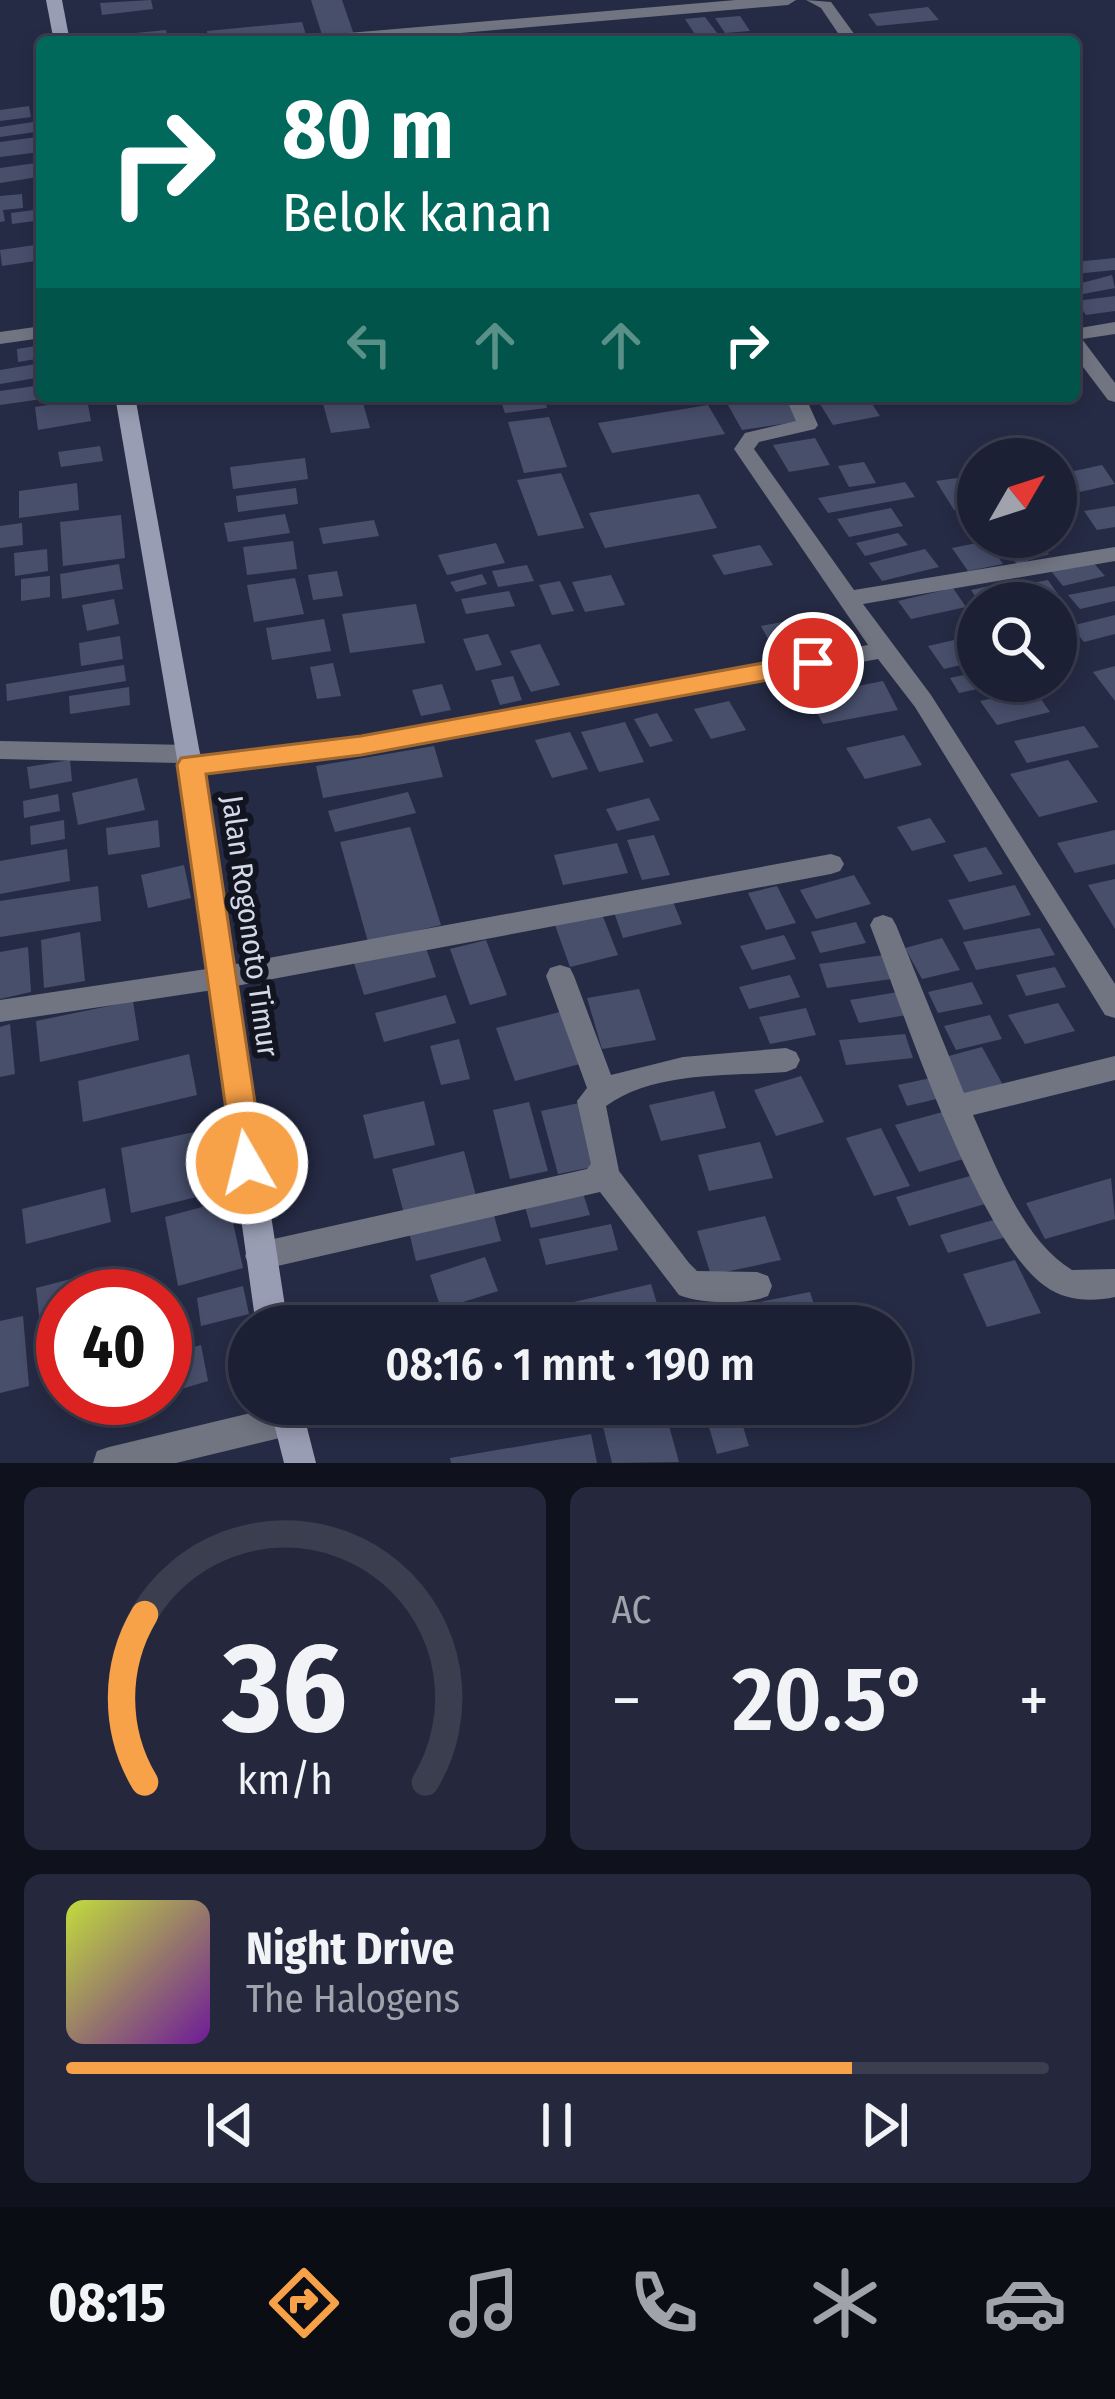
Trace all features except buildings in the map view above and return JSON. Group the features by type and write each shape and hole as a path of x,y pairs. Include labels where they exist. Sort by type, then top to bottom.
{"street":[{"path":"54,0 61,36"},
{"path":"369,36 788,0"},
{"path":"814,0 826,5 848,36"},
{"path":"582,17 592,36"},
{"path":"1080,337 1115,328"},
{"path":"0,338 36,333"},
{"path":"1080,347 1115,396"},
{"name":"Jalan Rogonoto Timur","path":"126,402 190,760 268,1305"},
{"path":"798,402 808,425 752,437 743,449 922,700 1107,974 1115,1006"},
{"path":"846,599 1111,561"},
{"path":"0,750 190,760 361,746 884,650"},
{"path":"0,1011 220,978 831,864"},
{"path":"883,925 992,1187 1036,1258 1056,1277 1089,1289 1115,1283"},
{"path":"560,976 602,1090"},
{"path":"757,1286 690,1285 671,1268 626,1197 604,1175 591,1102 602,1090 670,1072 786,1060"},
{"path":"958,1106 1115,1068"},
{"path":"260,1256 604,1175"},
{"path":"109,1463 241,1425"},
{"path":"289,1425 299,1463"}],"route":[{"path":"247,1163 190,765 361,746 813,663"}]}
